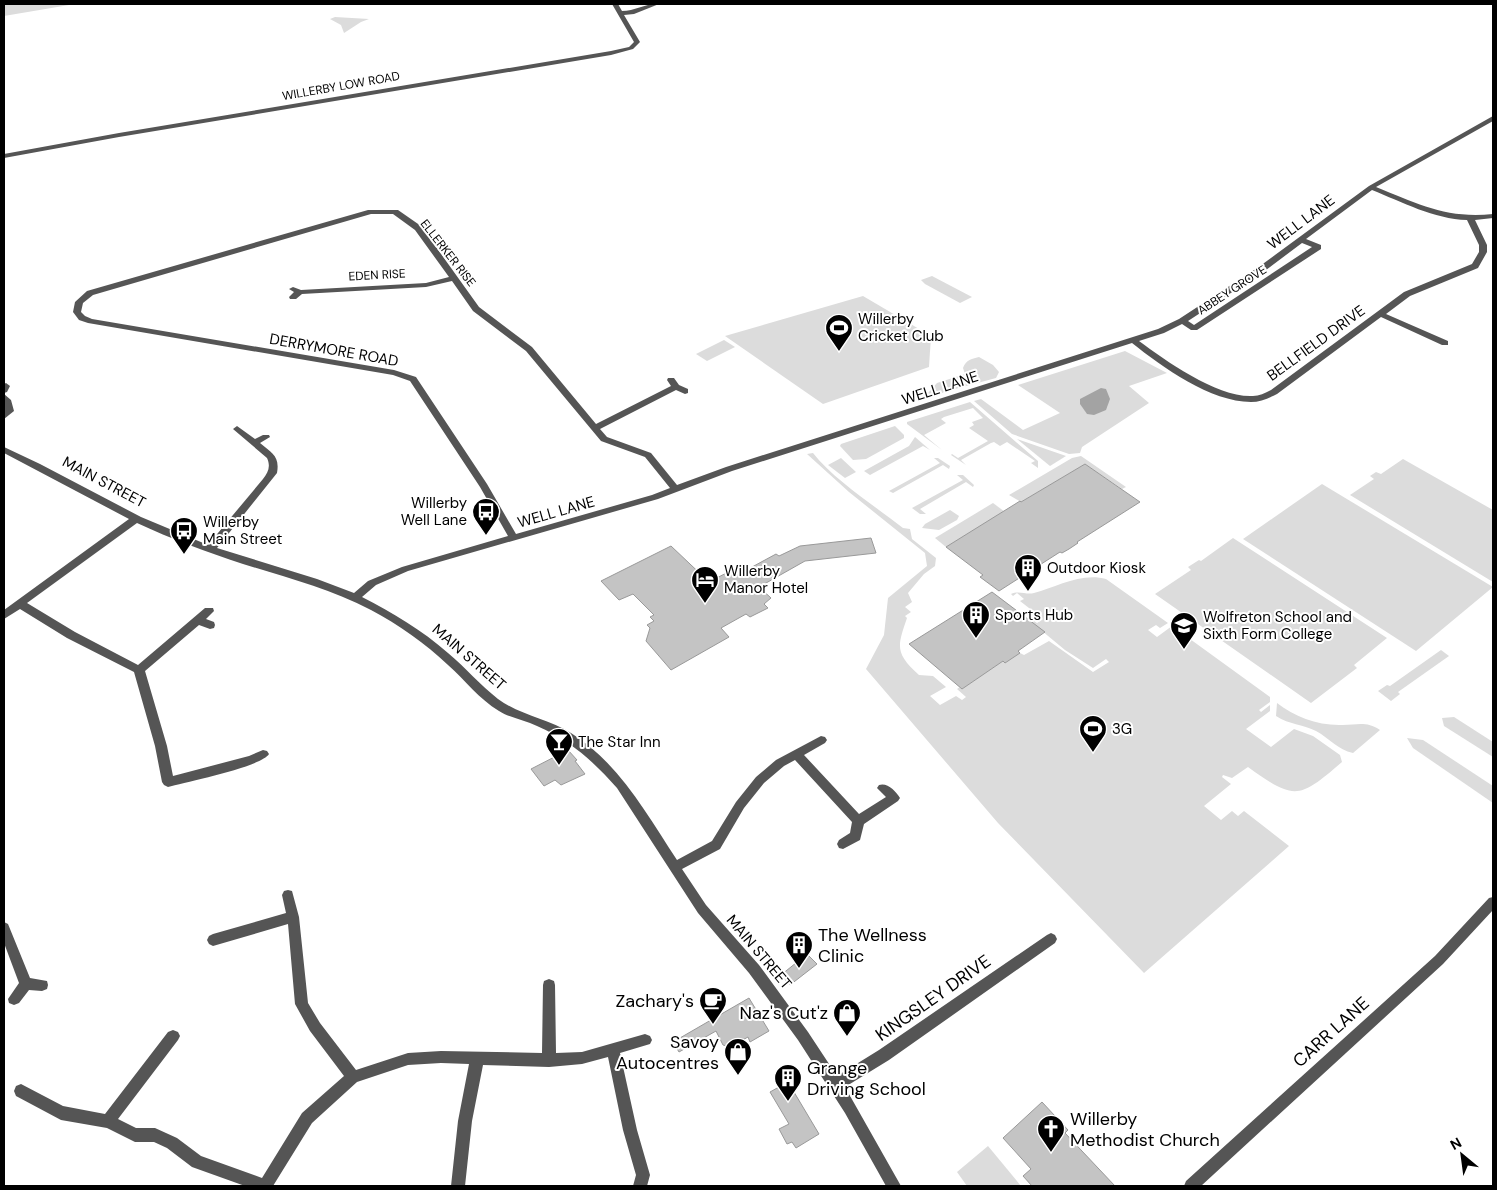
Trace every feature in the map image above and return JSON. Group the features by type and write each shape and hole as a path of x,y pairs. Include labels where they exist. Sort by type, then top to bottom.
{"street":[{"name":"WILLERBY LOW ROAD","path":"4,156 612,53 631,48 637,42 615,4"},
{"path":"619,13 632,13 656,4"},
{"path":"624,21 632,13"},
{"name":"WELL LANE","path":"356,597 383,577 481,546 676,490 757,460 1134,341 1182,321 1302,240 1371,187 1493,118"},
{"path":"1371,187 1452,216 1470,218 1493,216"},
{"name":"ELLERKER RISE","path":"79,302 90,293 110,286 371,212 395,212 418,228 476,308 529,349 604,439 648,455 676,490"},
{"name":"BELLFIELD DRIVE","path":"1134,341 1167,365 1219,392 1251,399 1264,397 1274,392 1407,294 1475,266 1481,258 1483,245 1470,218"},
{"name":"ABBEY GROVE","path":"1182,321 1191,330 1318,247 1302,240"},
{"name":"EDEN RISE","path":"295,292 426,285 454,278"},
{"name":"DERRYMORE ROAD","path":"79,302 77,312 82,318 91,321 394,373 413,379 484,486 514,538"},
{"name":"BELLFIELD DRIVE","path":"1380,314 1445,343"},
{"path":"595,428 674,383 685,391"},
{"path":"4,397 7,400 10,411 4,416"},
{"path":"210,549 272,473 274,464 271,457 237,429"},
{"path":"254,443 266,438"},
{"name":"MAIN STREET","path":"4,450 38,465 137,518 210,549 356,597 399,621 431,644 491,699 504,708 542,723 583,745 606,767 621,785 702,909 770,989 836,1085 894,1186"},
{"path":"4,615 137,518"},
{"path":"20,604 71,635 139,670 161,746 165,785 254,764 263,754"},
{"path":"139,670 209,611"},
{"path":"198,620 210,625"},
{"path":"674,867 716,845 740,805 760,780 772,769 821,740"},
{"path":"797,754 858,821"},
{"path":"843,844 856,836 858,821 894,798 883,788"},
{"path":"288,895 293,917 302,1004 315,1027 353,1077"},
{"name":"CARR LANE","path":"1191,1186 1439,960 1493,902"},
{"path":"213,940 293,917"},
{"path":"4,928 26,984"},
{"name":"KINGSLEY DRIVE","path":"836,1085 884,1055 1051,938"},
{"path":"26,984 42,985"},
{"path":"14,998 26,984"},
{"path":"549,985 549,1060"},
{"path":"108,1120 173,1036"},
{"path":"21,1091 61,1114 108,1120 135,1135 155,1136 172,1143 197,1162 265,1186 306,1118 353,1077 408,1060 441,1057 549,1060 582,1058 645,1040"},
{"path":"613,1050 630,1130 643,1175 640,1186"},
{"path":"458,1186 465,1120 477,1059"}],"shaded area":[{"path":"4,4 75,4 4,16"},
{"path":"335,17 369,19 344,33 341,25 330,19"},
{"path":"932,276 972,297 960,303 921,280"},
{"name":"Willerby Cricket Club","path":"863,296 931,336 929,367 823,404 725,336"},
{"path":"724,340 735,347 707,361 696,354"},
{"path":"1125,351 1167,373 1129,386 1149,403 1082,447 1080,453 1069,454 1012,434 974,401 981,399 1023,430 1060,413 1018,385"},
{"path":"979,357 993,365 999,372 996,378 944,392 937,396 931,397 927,394 937,383 965,374 963,368 966,363 971,359"},
{"path":"1101,388 1106,389 1110,399 1106,410 1094,415 1087,414 1080,404 1080,399"},
{"path":"970,402 1038,461 1038,468 1031,463 1035,461 1007,442 1000,446 994,442 991,443 961,460 966,465 951,455 958,458 988,441 969,428 974,425 972,422 983,418 973,408 944,417 941,419 946,423 924,435 942,450 907,424 907,422"},
{"path":"895,426 904,435 904,438 866,459 853,460 840,446 841,444"},
{"path":"915,437 930,450 923,446 870,475 864,471 909,446"},
{"path":"1017,439 1066,456 1050,466"},
{"path":"813,453 832,473 855,492 903,528 910,529 912,539 936,558 935,566 924,574 908,593 912,602 905,607 911,612 905,616 907,618 901,636 900,649 906,661 919,675 933,676 946,687 930,696 940,705 956,696 962,700 966,697 957,689 960,687 962,689 1003,661 1005,663 1020,653 1024,655 1049,641 1093,672 1109,662 1106,659 1093,668 1065,650 1030,621 1032,619 1037,623 1043,619 1020,601 1024,599 1017,593 1013,596 1011,594 1017,592 1034,593 1069,581 1088,577 1106,579 1168,623 1160,628 1156,625 1148,630 1157,637 1172,626 1270,697 1270,702 1259,710 1261,712 1270,705 1270,711 1246,729 1271,747 1294,729 1313,736 1340,755 1342,762 1328,774 1306,789 1296,791 1276,786 1248,767 1232,778 1223,775 1222,777 1231,784 1204,806 1221,820 1232,811 1238,816 1244,811 1289,846 1144,973 998,823 866,669 884,635 888,598 927,566 925,553 849,492 807,454"},
{"path":"1081,456 1126,487 1122,489 1085,464 1021,502 1009,495 1072,458"},
{"path":"841,458 856,472 845,478 828,465"},
{"path":"934,458 938,458 950,466 949,469 943,465 893,493 889,491 940,463"},
{"path":"1403,459 1493,510 1493,582 1350,495 1374,479 1370,476 1376,472 1381,474"},
{"path":"957,475 963,475 974,485 973,487 966,482 920,509 926,514 920,514 912,508 963,480"},
{"path":"1322,484 1493,587 1416,651 1243,539"},
{"path":"993,503 1005,512 946,547 935,538"},
{"path":"950,510 959,516 957,520 939,530 922,528 925,524"},
{"path":"1233,538 1387,638 1354,665 1357,668 1311,703 1155,594 1191,570 1188,567 1199,560 1201,561"},
{"path":"1441,650 1449,656 1398,692 1400,694 1391,701 1378,691 1387,685 1390,686"},
{"path":"1277,703 1298,716 1314,721 1330,725 1365,724 1380,730 1353,753 1338,747 1316,731 1276,716"},
{"path":"1454,717 1493,742 1493,757 1444,726 1442,718"},
{"path":"1407,738 1423,740 1493,786 1493,803 1413,748"},
{"path":"988,1146 1021,1186 967,1186 957,1172"}],"building":[{"path":"1085,464 1140,502 1069,549 1062,553 1060,552 999,591 980,577 983,575 946,547 1020,501"},
{"name":"Willerby Manor Hotel","path":"871,538 876,553 805,561 759,587 771,598 764,604 768,608 750,617 746,614 721,628 729,637 671,670 646,641 650,628 647,625 654,621 650,617 654,615 633,594 619,600 601,581 671,546 709,582 736,568 741,573 776,554 779,556 800,546"},
{"name":"Sports Hub","path":"992,592 1045,632 1018,651 1020,653 1005,663 1003,661 962,689 909,644"},
{"name":"The Star Inn","path":"568,750 577,760 575,761 585,774 561,785 555,780 544,786 531,769"},
{"name":"The Wellness Clinic","path":"807,954 817,964 790,985 781,975"},
{"path":"749,998 769,1031 750,1042 748,1037 730,1047 723,1045 716,1031 679,1052 673,1042"},
{"path":"788,1082 819,1134 796,1148 792,1142 787,1144 779,1129 789,1124 770,1092"},
{"name":"Willerby Methodist Church","path":"1042,1102 1068,1130 1065,1133 1115,1186 1032,1186 1023,1176 1031,1169 1003,1138"}],"place":[{"name":"Willerby Cricket Club","path":"839,352"},
{"name":"Willerby Well Lane","path":"486,536"},
{"name":"Willerby Main Street","path":"184,555"},
{"name":"Outdoor Kiosk","path":"1028,592"},
{"name":"Willerby Manor Hotel","path":"705,604"},
{"name":"Sports Hub","path":"976,639"},
{"name":"Wolfreton School and Sixth Form College","path":"1184,650"},
{"name":"3G","path":"1093,753"},
{"name":"The Star Inn","path":"559,766"},
{"name":"The Wellness Clinic","path":"799,969"},
{"name":"Zachary's","path":"713,1025"},
{"name":"Naz's Cut'z","path":"847,1037"},
{"name":"Savoy Autocentres","path":"738,1076"},
{"name":"Grange Driving School","path":"788,1102"},
{"name":"Willerby Methodist Church","path":"1051,1153"}]}
